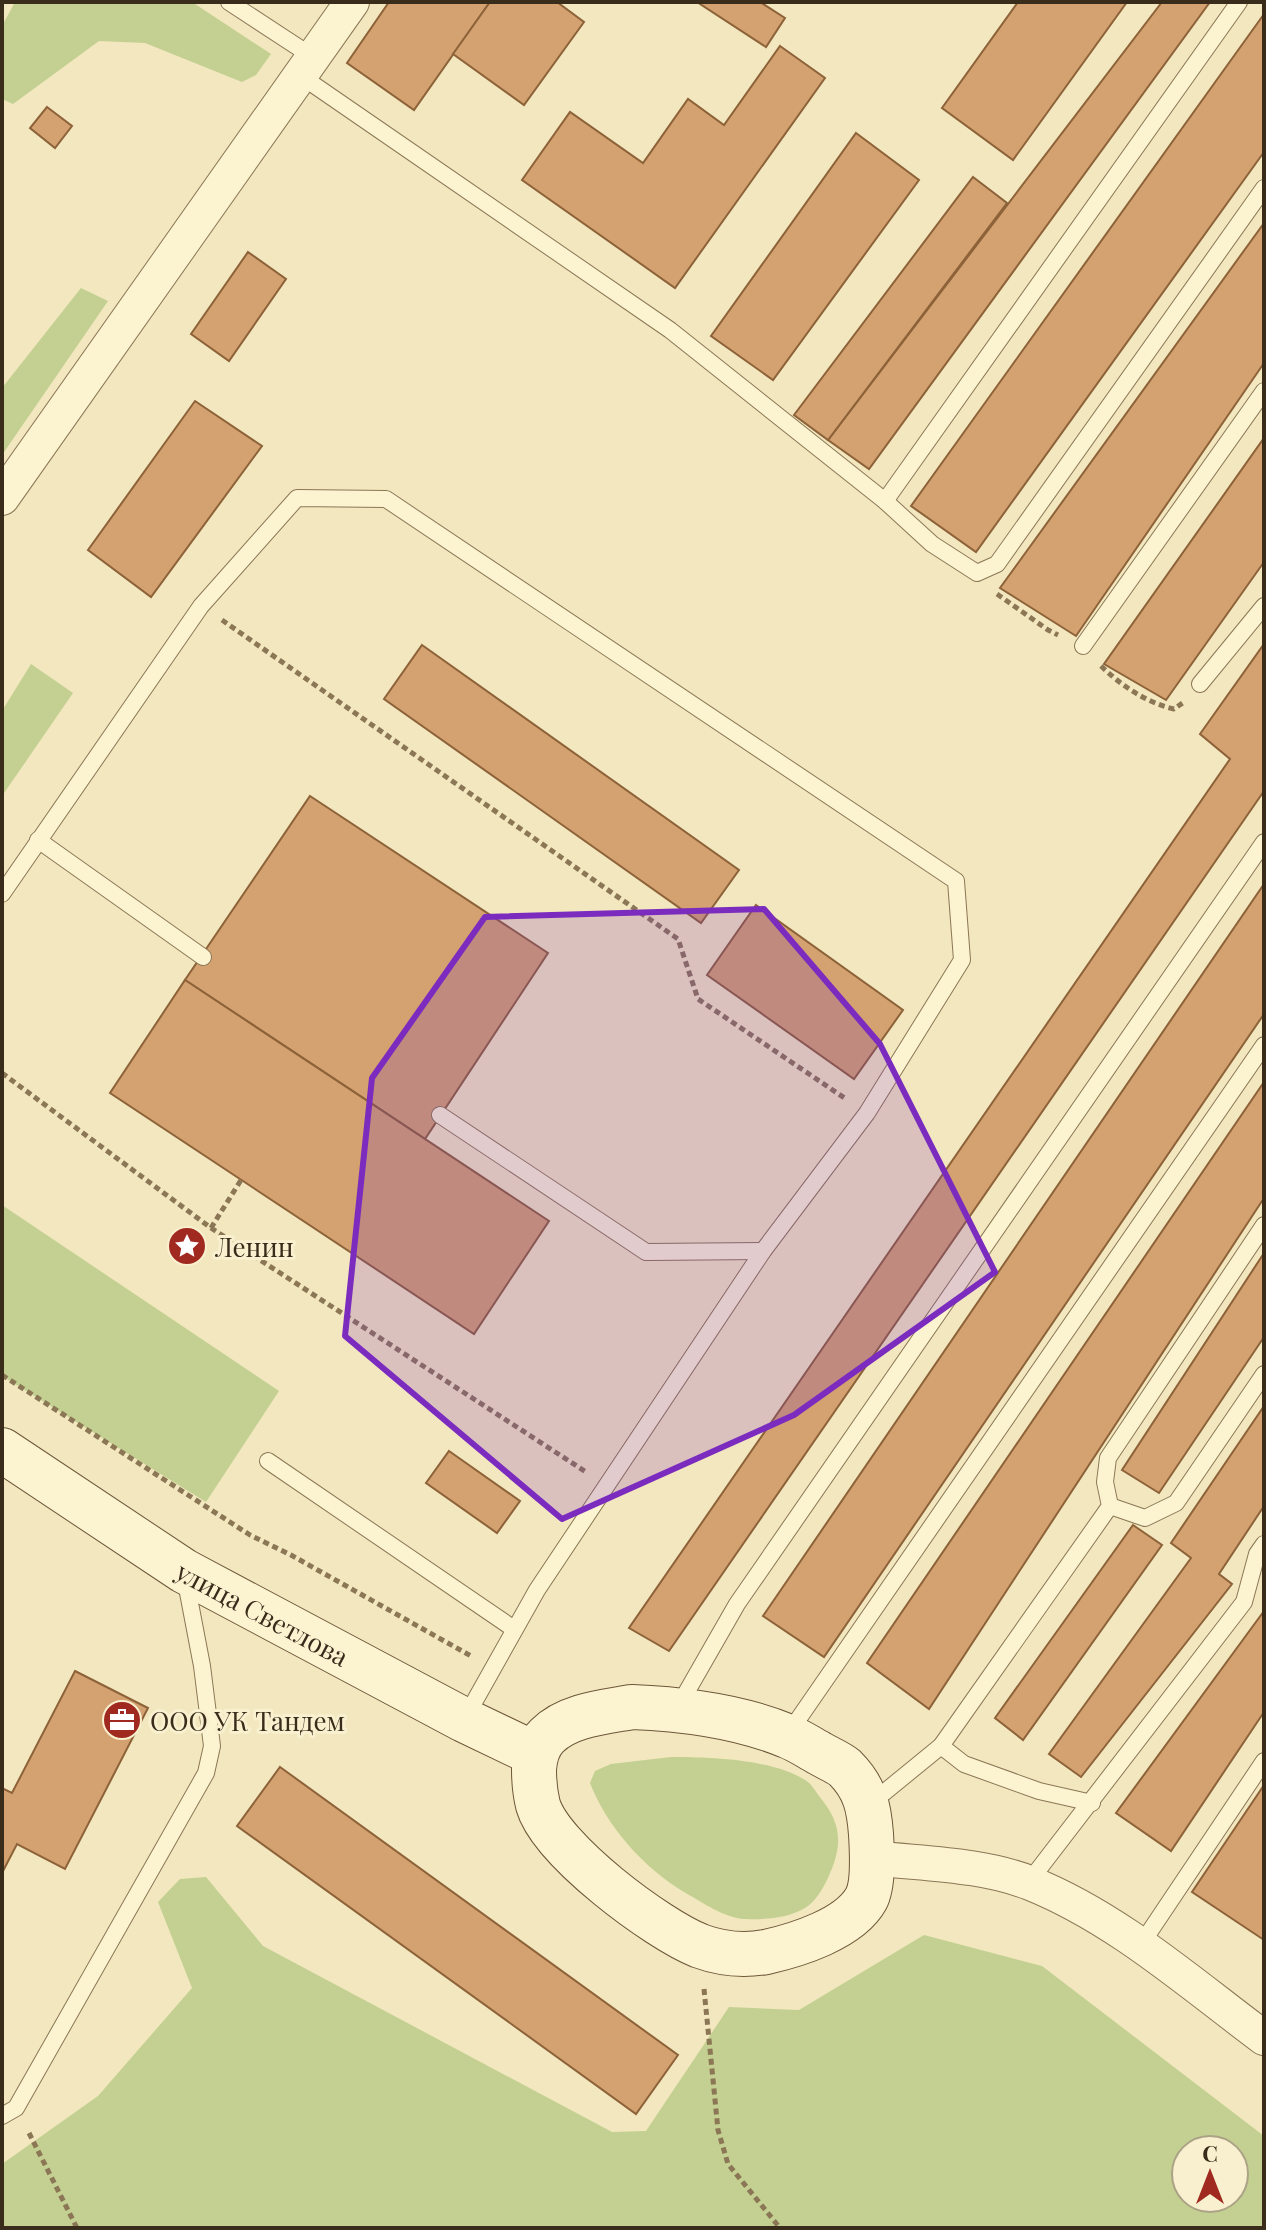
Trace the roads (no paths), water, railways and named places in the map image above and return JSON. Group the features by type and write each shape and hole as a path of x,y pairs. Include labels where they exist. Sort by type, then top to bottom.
{"street":[{"path":"2,498 352,2"},
{"name":"улица Светлова","path":"2,1450 184,1571 464,1720 535,1754"},
{"path":"632,1707 677,1709 787,1736 843,1766 862,1789 869,1805 873,1858 866,1899 851,1916 829,1931 775,1950 747,1956 699,1945 663,1926 619,1895 564,1845 538,1807 534,1782 535,1754 547,1736 582,1716 632,1707"},
{"path":"873,1858 984,1871 1028,1883 1091,1913 1264,2038"}],"lane":[{"path":"229,2 307,66 670,330 885,501 932,544 977,573 997,564 1264,188"},
{"path":"885,501 1239,2"},
{"path":"1083,646 1264,391"},
{"path":"2,894 201,606 297,498 386,499 956,881 962,960 867,1113 763,1251 606,1485 514,1629 464,1720"},
{"path":"1200,684 1264,607"},
{"path":"38,840 203,957"},
{"path":"677,1709 737,1604 1264,842"},
{"path":"787,1736 1264,1045"},
{"path":"440,1115 646,1252 763,1251"},
{"path":"869,1805 941,1746 1110,1506 1105,1482 1108,1458 1264,1225"},
{"path":"1110,1506 1145,1518 1176,1503 1264,1374"},
{"path":"268,1461 514,1629"},
{"path":"1028,1883 1244,1602 1257,1554 1264,1544"},
{"path":"9,2112 206,1773 212,1746 202,1666 184,1571"},
{"path":"941,1746 964,1764 1039,1791 1092,1803"},
{"path":"1140,1946 1264,1761"}],"place":[{"name":"Ленин","path":"187,1246"},
{"name":"ООО УК Тандем","path":"122,1720"}]}
